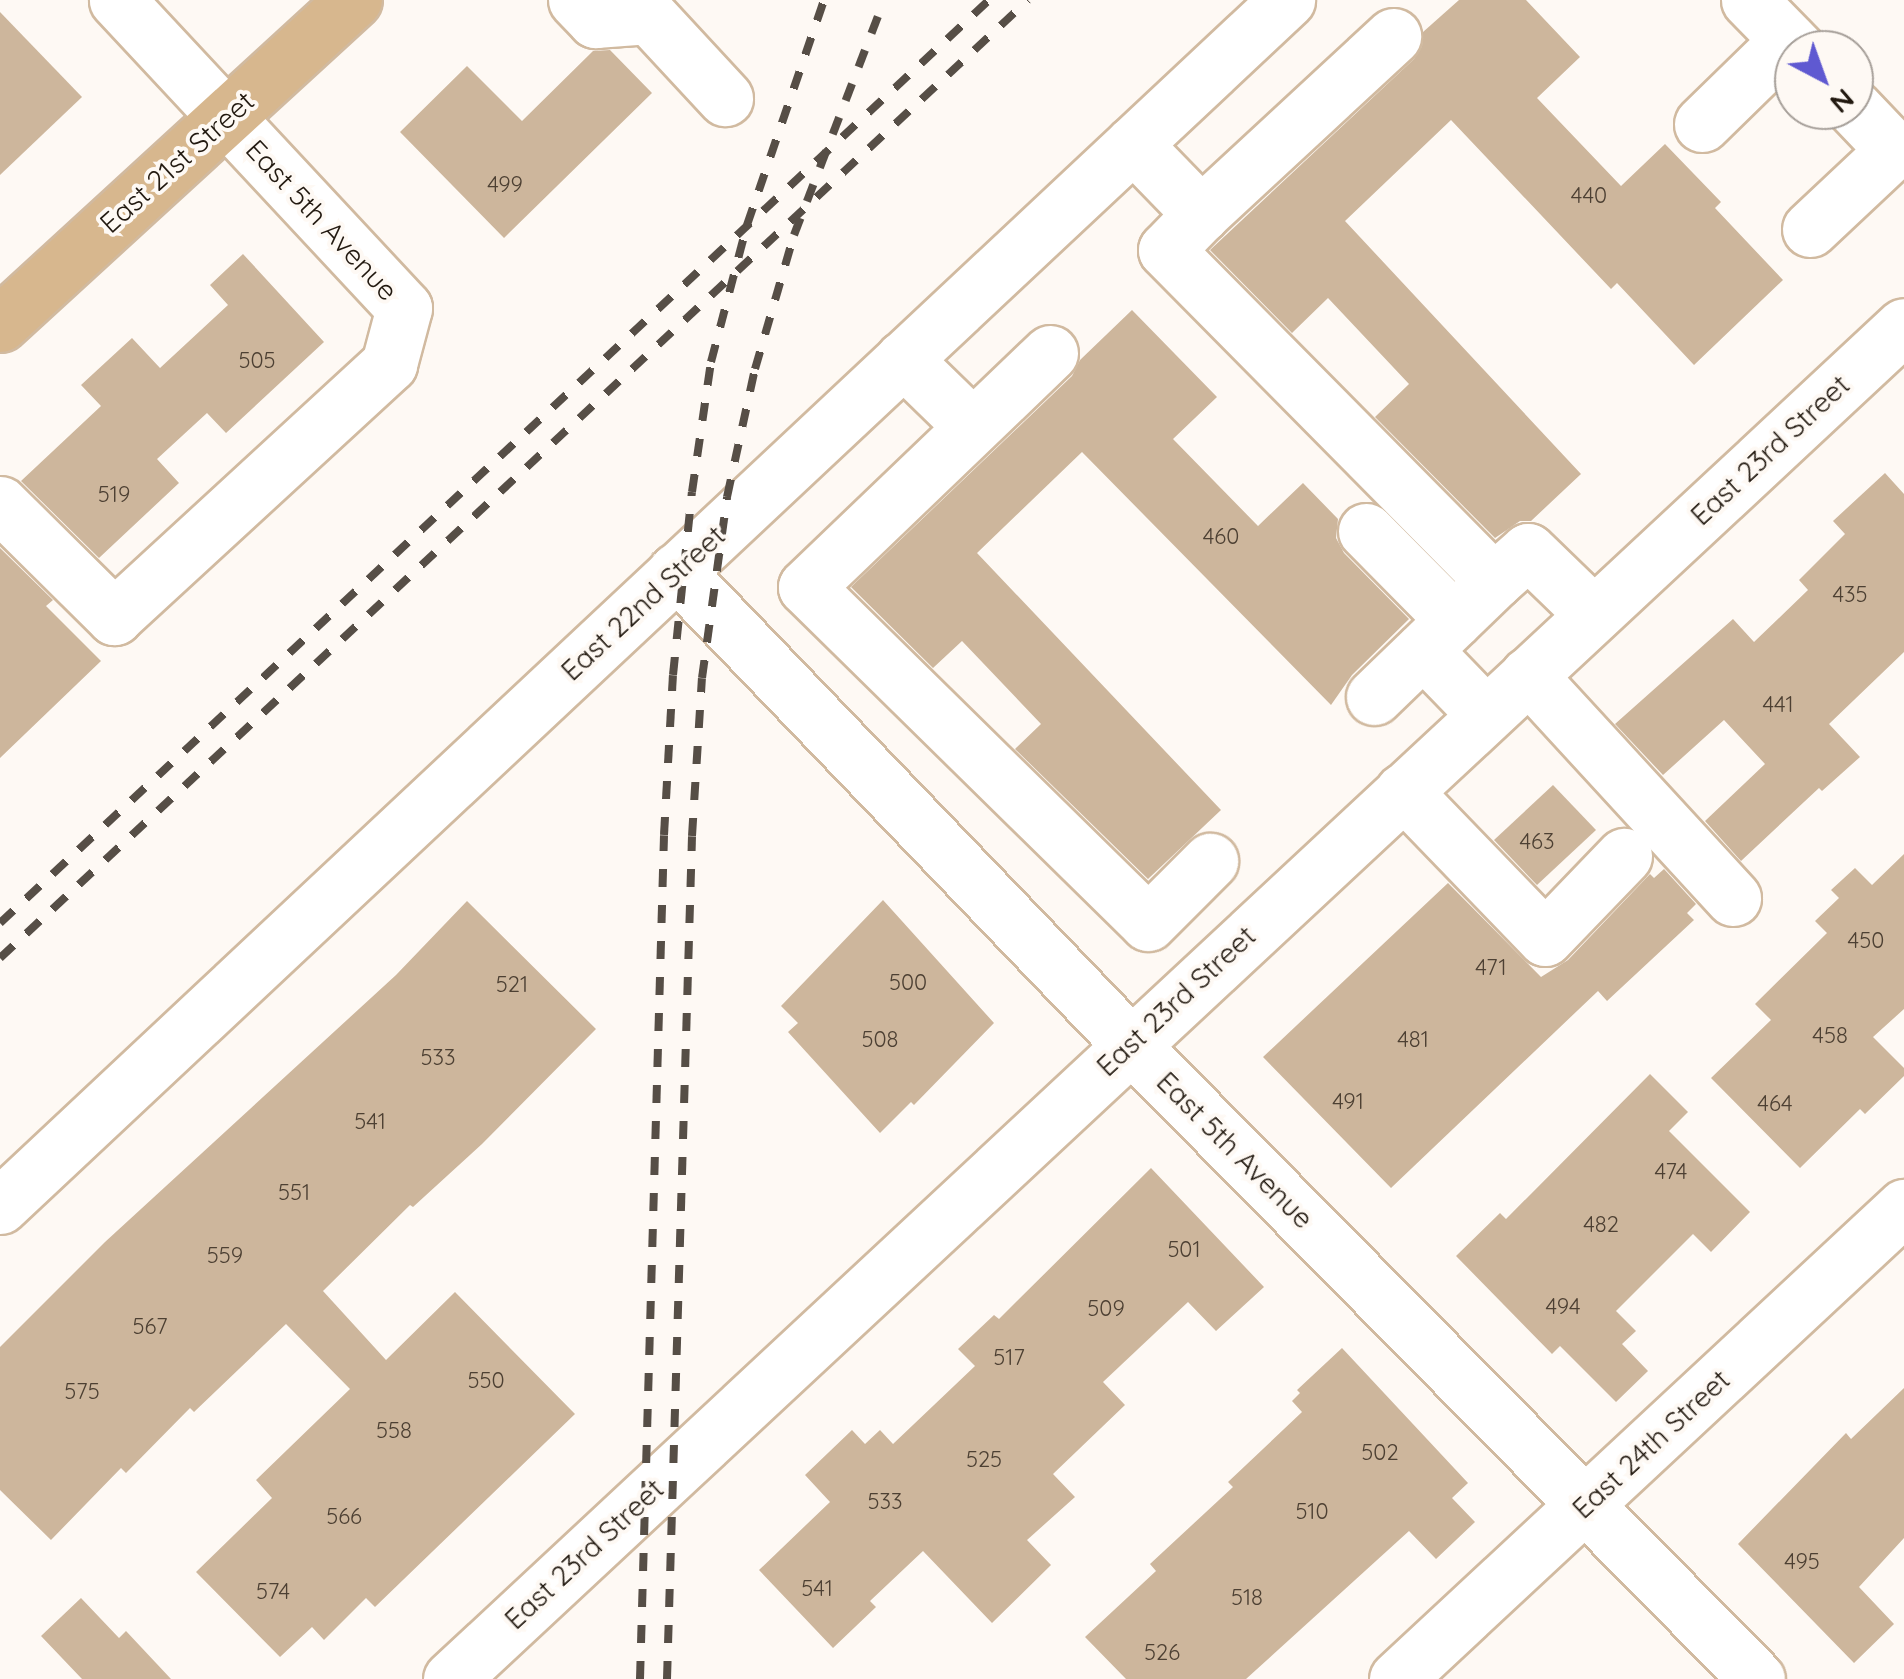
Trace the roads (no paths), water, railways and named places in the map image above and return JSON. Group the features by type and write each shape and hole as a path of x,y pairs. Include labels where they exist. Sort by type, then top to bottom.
{"main road":[{"name":"East 21st Street","path":"0,324 354,0"}],"street":[{"name":"East 5th Avenue","path":"0,504 114,616 389,364 404,308 117,0"},
{"path":"576,0 595,20 649,16 726,98"},
{"name":"East 22nd Street","path":"0,1206 1287,0"},
{"path":"1749,0 1778,30"},
{"path":"1393,36 1166,250 1494,581"},
{"path":"1702,124 1774,61"},
{"path":"1810,229 1894,150 1874,129"},
{"path":"1133,144 1200,214"},
{"name":"East 23rd Street","path":"451,1679 1904,326"},
{"path":"1050,353 806,587 1148,922 1210,861"},
{"path":"904,359 972,426"},
{"path":"1366,531 1439,635 1485,714"},
{"path":"1374,697 1528,551 1594,614"},
{"name":"East 5th Avenue","path":"676,572 1130,1044 1757,1679"},
{"path":"1528,675 1733,898"},
{"path":"1403,792 1545,938 1624,856"},
{"name":"East 24th Street","path":"1397,1679 1904,1207"}],"railway":[{"path":"640,1679 664,835 673,675 692,492 711,362 747,225 824,0"},
{"path":"667,1679 692,836 702,678 727,497 755,369 794,235 884,0"},
{"path":"0,923 989,0"},
{"path":"0,958 1028,0"}]}
